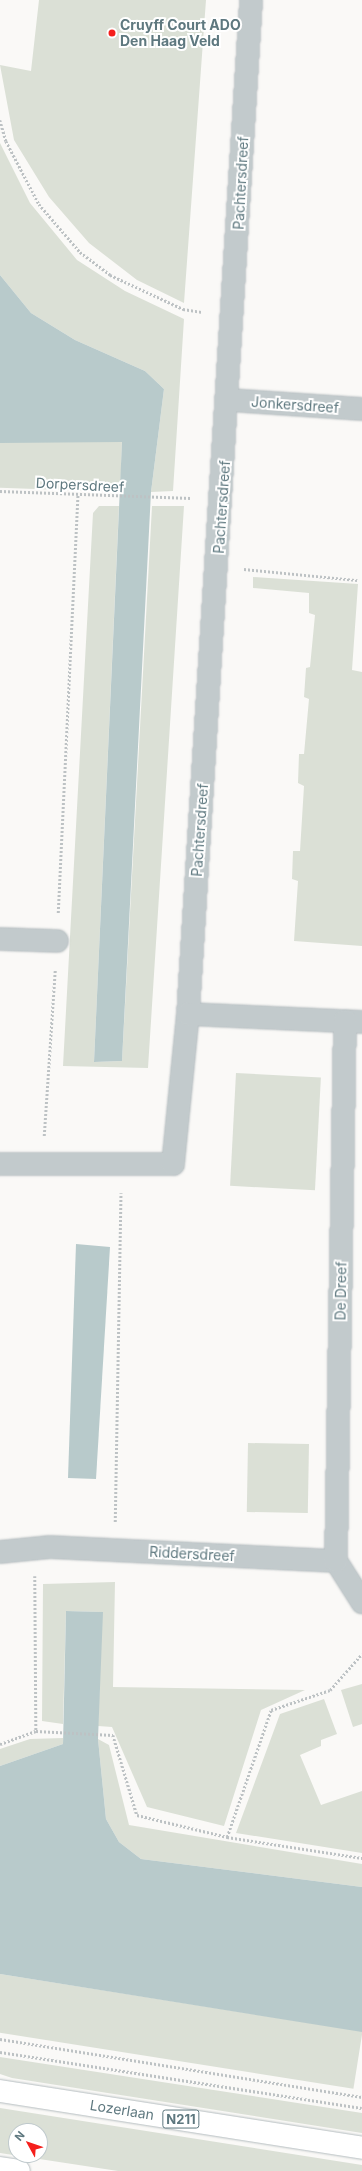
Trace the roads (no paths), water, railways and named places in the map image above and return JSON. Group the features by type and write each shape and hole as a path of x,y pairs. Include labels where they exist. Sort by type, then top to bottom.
{"main road":[{"name":"Lozerlaan","path":"0,2091 362,2148"},
{"path":"0,2168 19,2171"}],"street":[{"name":"Pachtersdreef","path":"188,1014 229,400 251,0"},
{"name":"Jonkersdreef","path":"229,400 362,409"},
{"path":"0,939 57,941"},
{"name":"De Dreef","path":"188,1014 353,1022 336,1561"},
{"path":"0,1164 173,1164 188,1014"},
{"name":"Riddersdreef","path":"0,1552 35,1547 336,1561"},
{"path":"336,1561 362,1602"}],"place":[{"name":"Cruyff Court ADO Den Haag Veld","path":"112,33"}]}
